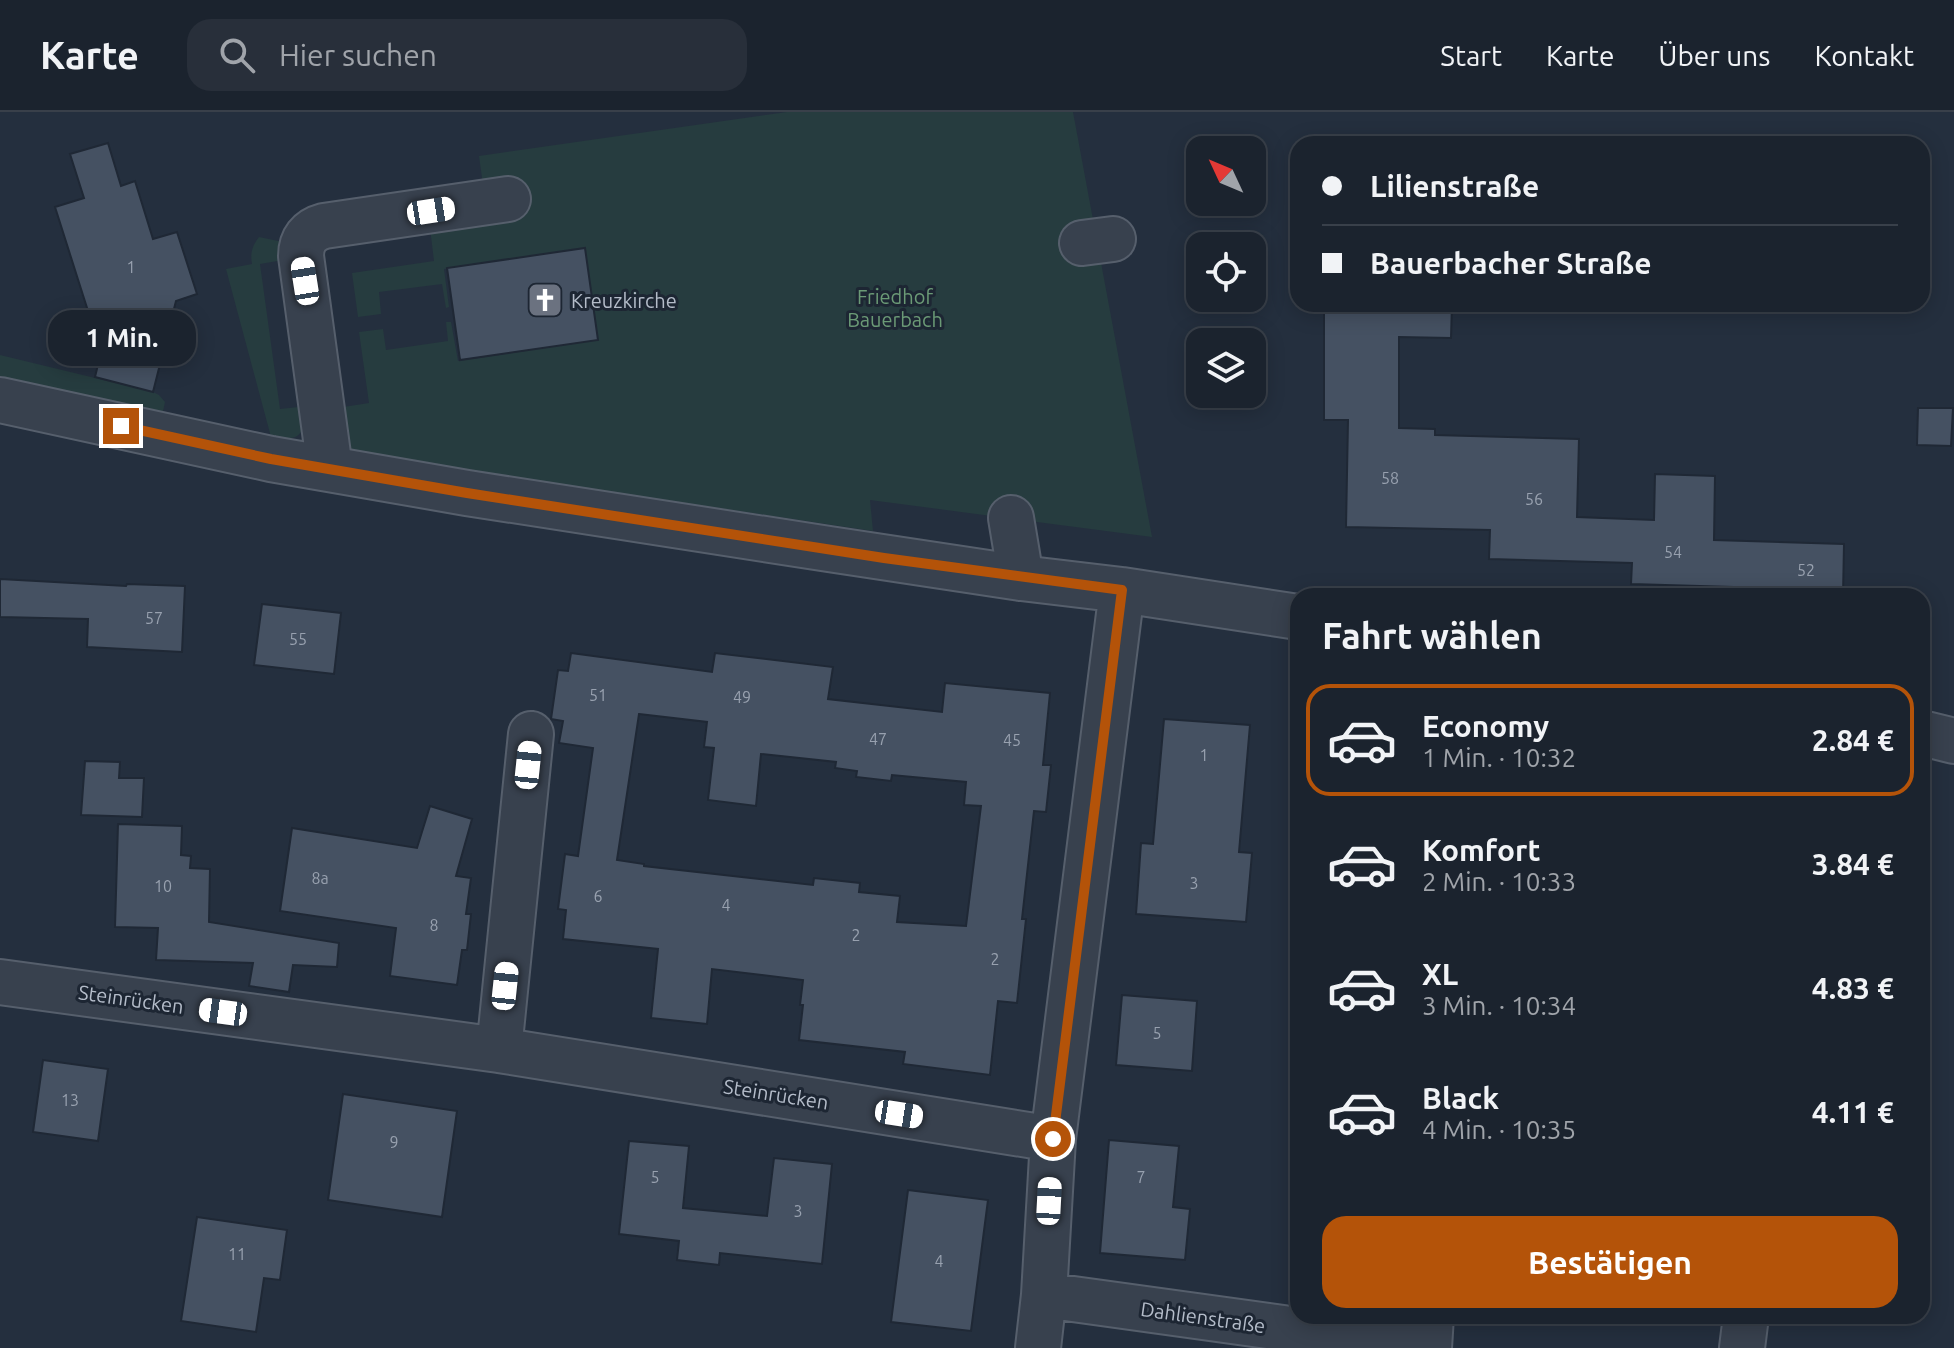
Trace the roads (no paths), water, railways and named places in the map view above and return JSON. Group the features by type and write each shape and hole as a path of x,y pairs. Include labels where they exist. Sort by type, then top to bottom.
{"street":[{"path":"330,469 301,256 302,242 311,231 324,226 508,199"},
{"path":"0,400 271,459 467,493 1290,616"},
{"path":"1011,518 1021,578"},
{"path":"1038,1348 1053,1139 1122,590"},
{"path":"499,1050 531,734"},
{"path":"1930,735 1954,741"},
{"name":"Steinrücken","path":"0,982 499,1050 1053,1139"},
{"name":"Dahlienstraße","path":"1044,1295 1409,1348"},
{"path":"1429,1348 1430,1324"},
{"path":"1742,1348 1745,1324"}],"place":[{"name":"Kreuzkirche","path":"545,300"}],"park label":[{"name":"Friedhof Bauerbach","path":"895,308"}]}
